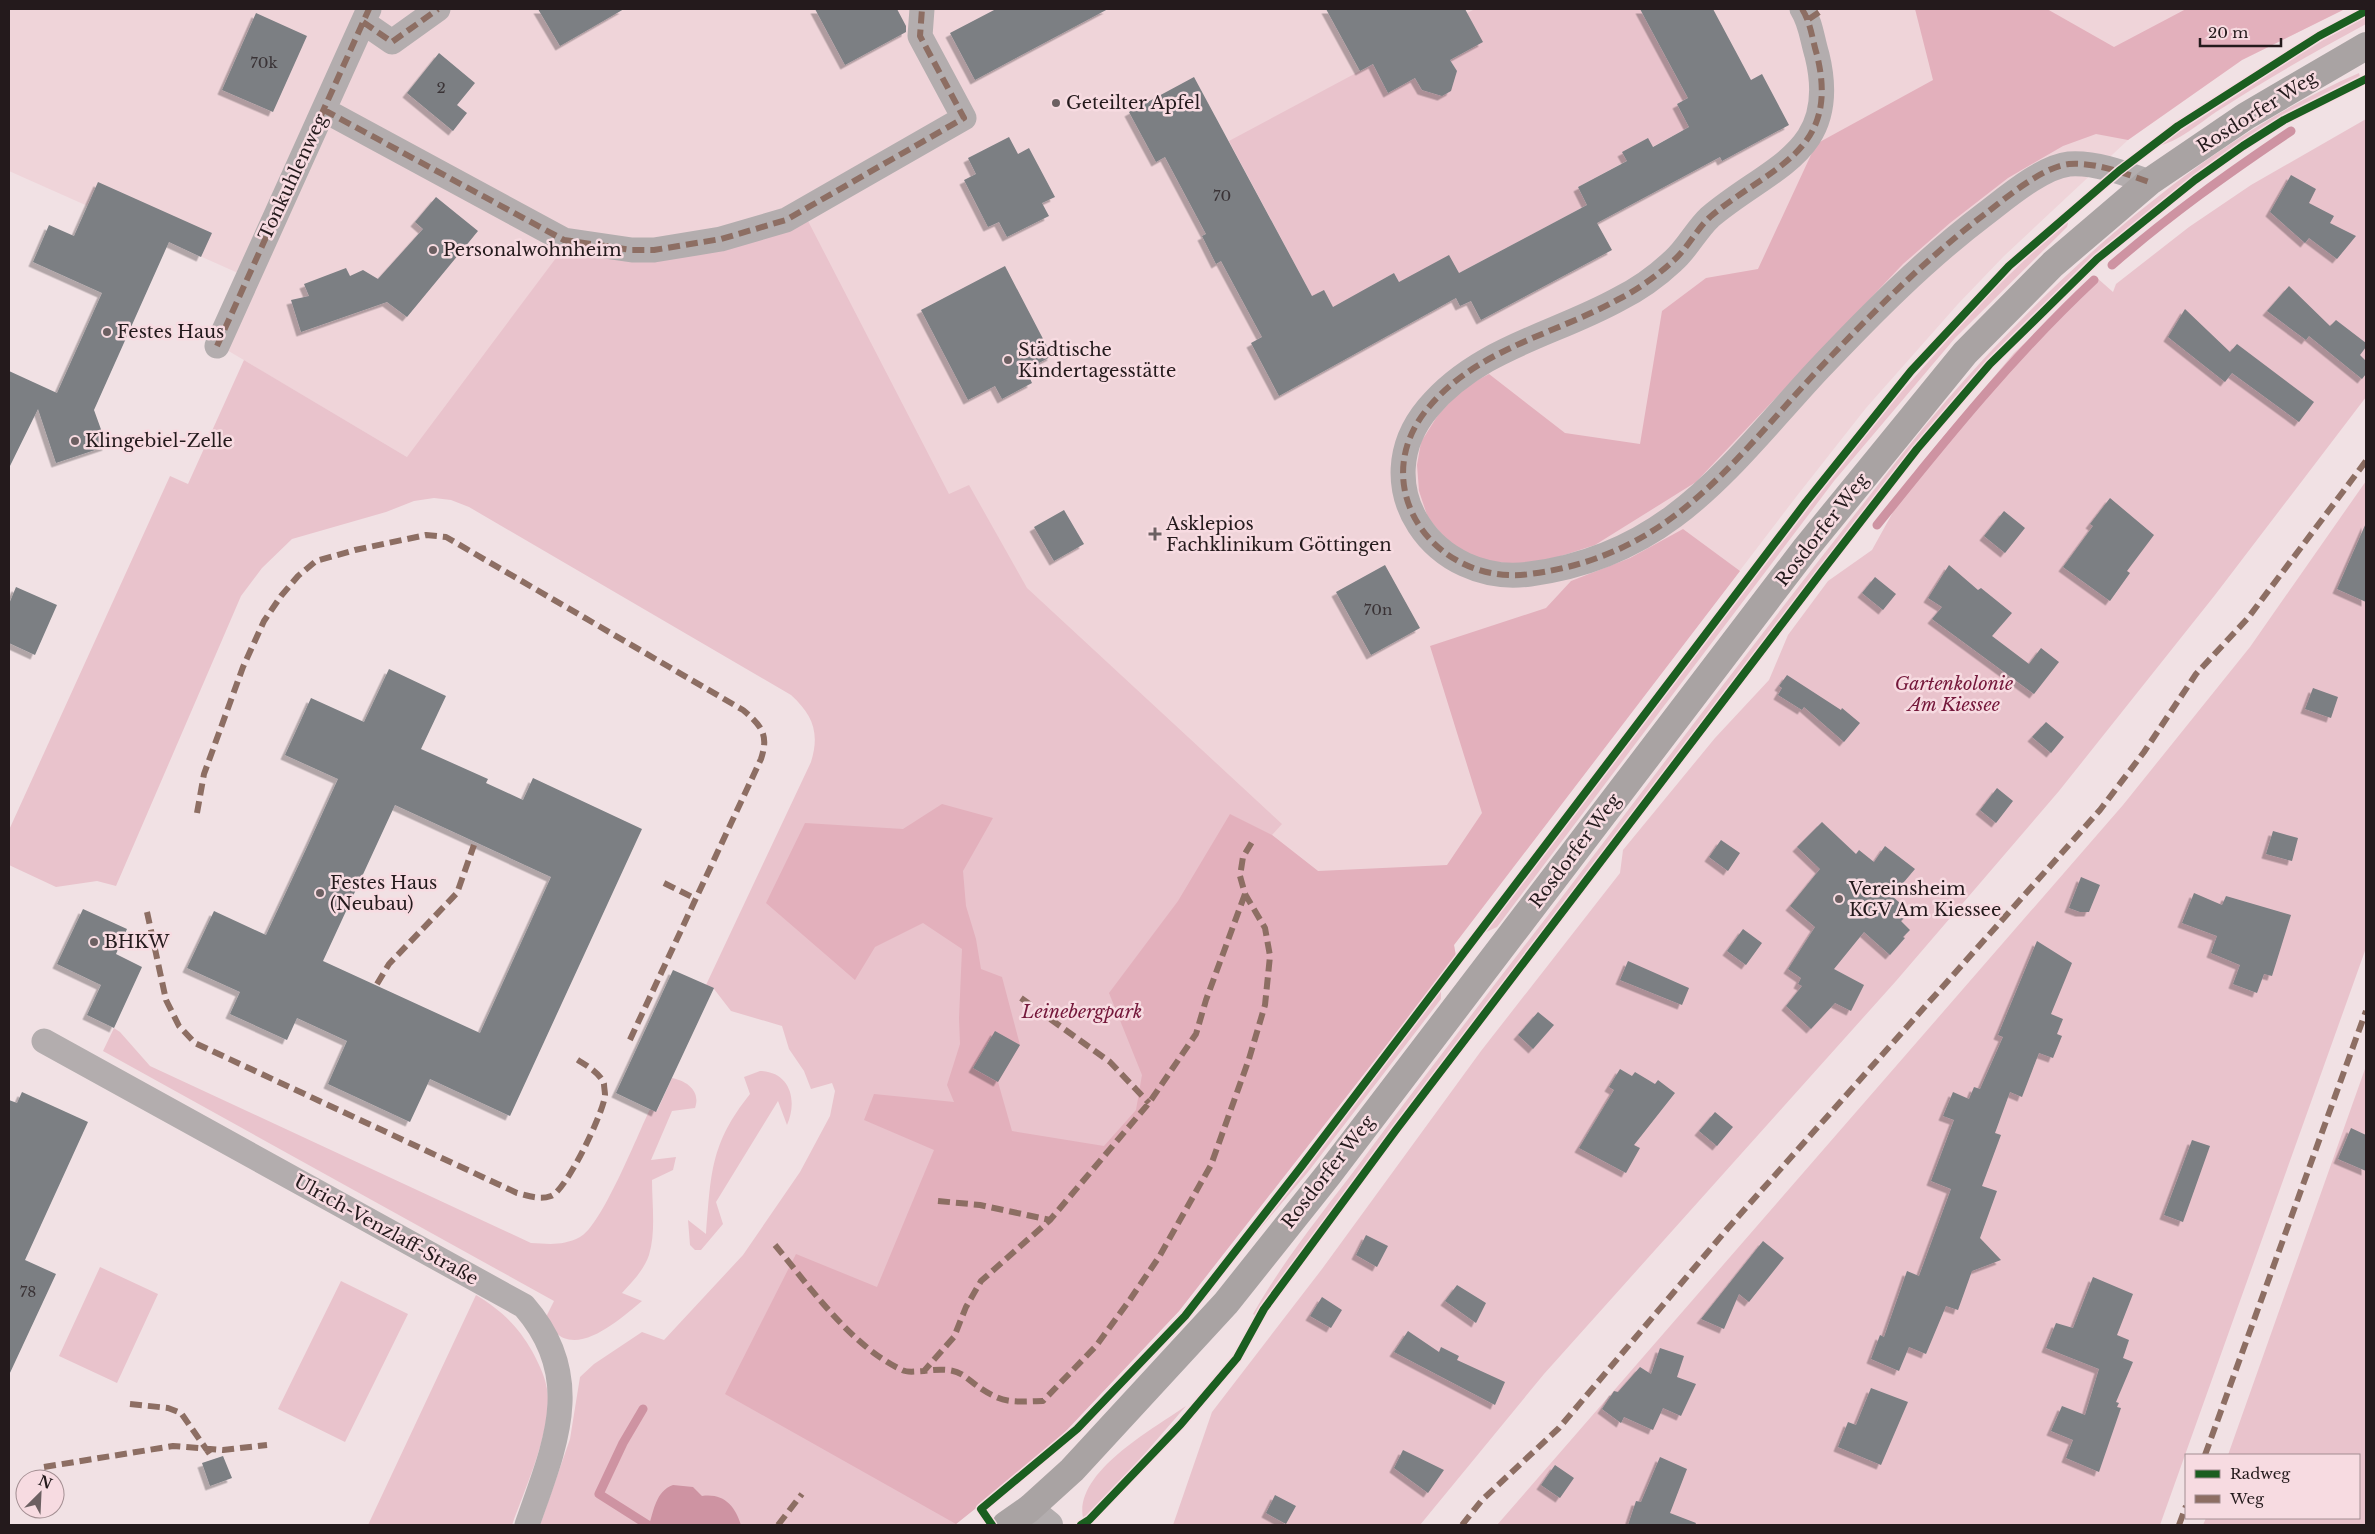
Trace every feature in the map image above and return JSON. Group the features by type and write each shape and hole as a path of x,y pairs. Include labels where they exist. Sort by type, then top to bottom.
{"main road":[{"name":"Rosdorfer Weg","path":"1006,1525 1037,1520 1072,1470 1226,1303 1328,1174 1806,548 1965,353 2053,264 2149,182 2246,116 2366,46"}],"street":[{"path":"366,15 392,42 438,9"},
{"path":"324,110 564,240 632,250 654,250 721,239 786,220 964,118 920,36 922,9"},
{"path":"1812,12 1822,77 1822,107 1809,140 1780,169 1708,219 1674,261 1620,299 1487,359 1461,376 1429,408 1412,433 1404,475 1411,511 1426,535 1453,561 1473,570 1520,576 1554,571 1623,548 1666,524 1709,489 1883,302 1943,246 2013,193 2052,169 2069,164 2120,171 2149,182"},
{"name":"Tonkuhlenweg","path":"217,346 366,15"},
{"name":"Ulrich-Venzlaff-Straße","path":"44,1041 524,1306 538,1321 547,1340 558,1367 561,1388 558,1433 527,1525"}],"shaded area":[{"name":"Asklepios Fachklinikum Göttingen","path":"9,9 2345,9 2242,60 2128,140 2004,256 1958,304 1866,408 1796,497 1454,945 1456,956 1020,807 407,457 210,340 238,273 9,171"},
{"path":"1915,9 2047,9 2114,47 2186,9 2345,9 2242,60 2128,140 2096,134 2063,146 2008,178 1950,223 1903,264 1696,482 1595,545 1558,557 1523,564 1491,562 1467,554 1446,539 1428,518 1419,491 1417,465 1421,442 1438,415 1463,388 1489,374 1565,433 1640,444 1662,311 1706,278 1758,269 1816,144 1933,80"},
{"path":"1683,529 1740,571 1454,945 1456,956 1179,1311 1064,1433 1016,1476 956,1524 725,1394 796,1254 877,1287 934,1150 864,1120 874,1094 954,1102 947,1085 960,1044 959,1018 962,949 923,923 875,947 855,980 766,903 805,823 903,829 942,804 993,818 963,871 966,906 976,939 981,969 1002,977 1020,1045 998,1082 1012,1131 1104,1146 1136,1110 1142,1075 1109,993 1178,901 1230,814 1272,835 1318,871 1447,865 1482,813 1430,646 1546,608 1571,581 1630,558"},
{"path":"673,1485 693,1487 702,1496 717,1497 728,1502 739,1518 741,1525 649,1525 659,1496"}],"green space":[{"path":"1475,9 1640,9 1688,98 1677,104 1689,127 1578,187 1587,205 1459,273 1399,282 1394,273 1369,287 1337,315 1312,296 1229,141 1373,64 1388,93 1415,78 1422,90 1457,72 1450,60 1482,42 1467,13"},
{"path":"2366,17 2366,24 2259,85 2177,139 2159,146 2233,92"},
{"path":"2359,73 2360,77 2284,116 2241,143 2157,205 2059,289 1984,365 1914,447 1784,615 1375,1153 1257,1317 1253,1314 1277,1275 1304,1237 1434,1064 1787,601 1946,401 2035,306 2084,259 2136,214 2189,173 2245,135 2301,101"},
{"name":"Gartenkolonie Am Kiessee","path":"2366,119 2366,397 2215,595 2059,791 1896,981 1544,1374 1420,1525 1173,1525 1212,1412 1322,1269 1481,1051 1620,873 1623,850 1715,738 1769,680 1788,635 1828,581 1872,550 1918,467 2014,353 2096,277 2113,292 2116,284 2189,227 2251,185"},
{"name":"Leinebergpark","path":"808,221 949,494 969,485 1027,588 1282,824 1272,835 1421,952 1456,956 1179,1311 1064,1433 1016,1476 956,1524 540,1525 570,1439 580,1377 594,1364 642,1332 664,1340 743,1255 800,1172 830,1116 835,1091 832,1083 811,1089 804,1071 789,1049 782,1026 731,1011 714,989 706,985 811,762 815,742 813,725 799,702 791,695 469,507 451,500 434,498 414,501 386,512 292,539 262,568 241,596 116,886 97,881 56,887 9,865 9,830 170,476 188,484 244,360 407,457 559,254 615,259"},
{"path":"2065,221 2068,223 2067,227 1955,338 1834,481 1497,927 1484,933 1868,430 1981,302"},
{"path":"2366,481 2366,948 2160,1525 1497,1525 2123,805 2250,647"},
{"path":"1439,991 1441,992 1441,999 1308,1172 1249,1242"},
{"path":"114,1028 120,1032 150,1066 531,1243 556,1244 568,1242 580,1237 589,1230 608,1199 650,1109 657,1111 672,1078 687,1084 696,1097 695,1108 672,1111 651,1160 676,1157 673,1170 652,1180 653,1227 649,1255 641,1271 622,1293 642,1301 612,1325 588,1338 575,1340 564,1338 554,1331 546,1317 554,1301 103,1051"},
{"path":"2366,1066 2366,1525 2203,1525 2206,1519 2360,1519 2360,1454 2228,1454"},
{"path":"760,1071 778,1076 789,1089 792,1106 787,1125 778,1101 716,1202 723,1224 701,1250 695,1250 690,1245 688,1220 706,1234 709,1194 720,1144 737,1112 750,1094 744,1077"},
{"path":"100,1267 158,1294 117,1383 59,1356"},
{"path":"341,1281 408,1314 345,1442 278,1409"},
{"path":"476,1295 501,1313 521,1334 532,1351 545,1379 548,1397 545,1429 512,1525 368,1525"},
{"path":"1186,1406 1103,1502 1083,1518 1083,1501 1091,1484 1103,1468 1137,1439"}],"building":[{"path":"538,9 624,9 560,46"},
{"path":"815,9 897,9 906,26 906,32 845,65"},
{"path":"996,9 1108,9 975,80 950,33"},
{"path":"1326,9 1465,9 1483,42 1450,60 1457,71 1451,91 1442,96 1422,90 1415,78 1388,93 1373,64 1360,71"},
{"path":"1640,9 1713,9 1751,80 1762,74 1789,125 1722,161 1720,157 1597,223 1612,250 1481,320 1471,301 1460,306 1456,298 1279,396 1251,343 1262,337 1221,261 1216,264 1202,236 1206,234 1165,157 1156,162 1129,112 1194,77 1312,296 1324,290 1333,307 1394,273 1399,282 1449,255 1459,273 1587,205 1578,187 1627,161 1622,152 1648,138 1653,147 1689,127 1677,104 1688,98"},
{"path":"256,13 307,36 273,112 222,90"},
{"path":"439,53 475,83 457,105 467,113 453,131 407,93"},
{"path":"1009,137 1018,154 1029,148 1055,197 1042,203 1049,216 1007,237 999,222 988,227 964,180 976,174 968,158"},
{"path":"2291,175 2316,189 2309,203 2334,216 2330,223 2356,236 2337,259 2309,238 2305,243 2270,212"},
{"name":"Festes Haus","path":"98,182 212,233 201,257 169,242 94,410 107,446 56,463 38,409 9,468 9,371 57,393 102,293 33,262 49,225 74,236"},
{"name":"Personalwohnheim","path":"436,197 478,231 407,317 387,302 301,332 291,300 309,296 304,284 346,268 350,276 363,270 378,279 423,229 415,222"},
{"path":"1005,266 1052,356 1026,370 1032,383 1002,399 995,386 968,400 921,310"},
{"path":"2289,286 2330,326 2336,320 2366,343 2366,347 2360,355 2366,361 2366,374 2362,379 2309,336 2306,340 2267,311"},
{"path":"2185,309 2230,352 2237,344 2314,402 2299,422 2232,373 2225,382 2168,337"},
{"path":"2110,498 2154,535 2127,571 2130,573 2110,601 2063,567 2093,526 2090,524"},
{"path":"1064,510 1084,544 1054,561 1034,527"},
{"path":"2004,511 2025,528 2005,553 1984,536"},
{"path":"2366,523 2366,602 2337,589"},
{"path":"1385,565 1420,628 1371,655 1336,592"},
{"path":"1949,565 1978,590 1981,588 2012,613 1992,636 2029,664 2041,648 2059,662 2034,694 1932,619 1942,607 1928,598"},
{"path":"1875,577 1896,594 1883,610 1862,593"},
{"path":"16,587 57,605 35,655 9,643 9,604"},
{"name":"Festes Haus (Neubau)","path":"389,669 446,696 421,749 488,779 486,783 523,800 533,778 642,829 510,1116 430,1079 410,1122 328,1084 347,1041 297,1018 287,1040 230,1014 240,992 187,968 214,911 266,935 308,845 338,779 285,755 311,698 364,722","holes":["395,805 551,877 480,1033 323,961"]},
{"path":"1787,675 1841,710 1842,708 1860,723 1844,742 1804,707 1802,710 1778,695 1782,688 1779,686"},
{"path":"2313,688 2338,697 2331,718 2305,709"},
{"path":"2046,722 2064,737 2051,753 2032,737"},
{"path":"1997,788 2013,801 1996,823 1980,810"},
{"path":"1822,822 1856,854 1859,850 1874,862 1885,846 1915,869 1892,896 1910,912 1901,921 1910,930 1903,937 1905,938 1890,955 1864,932 1834,969 1864,985 1851,1011 1835,1003 1811,1029 1786,1006 1802,986 1798,984 1801,978 1788,969 1815,927 1790,906 1820,869 1797,847"},
{"path":"2273,831 2298,838 2292,861 2266,854"},
{"path":"1721,840 1740,853 1728,871 1709,857"},
{"path":"2081,877 2100,885 2089,912 2080,912 2069,908"},
{"path":"2194,893 2222,905 2226,896 2291,915 2272,976 2264,974 2257,993 2233,984 2240,965 2211,953 2217,936 2182,923"},
{"path":"83,909 127,929 116,954 142,967 114,1028 87,1015 101,985 57,964"},
{"path":"1743,929 1762,943 1746,965 1727,951"},
{"path":"2037,941 2072,963 2051,1014 2063,1019 2057,1034 2062,1036 2053,1058 2039,1053 2022,1097 2010,1092 1995,1133 2001,1135 1982,1186 1997,1191 1980,1238 2001,1260 1972,1271 1958,1310 1946,1306 1926,1354 1909,1347 1899,1371 1871,1359 1880,1335 1884,1337 1907,1271 1919,1276 1951,1189 1931,1181 1954,1120 1943,1116 1953,1092 1969,1099 1974,1087 1980,1089 2003,1037 1998,1035"},
{"path":"1628,961 1689,988 1682,1005 1620,980"},
{"path":"673,970 714,988 656,1112 616,1093"},
{"path":"1538,1012 1554,1025 1533,1049 1518,1035"},
{"path":"995,1031 1020,1045 998,1082 973,1068"},
{"path":"1620,1069 1632,1076 1635,1072 1655,1084 1658,1080 1675,1093 1634,1145 1640,1148 1626,1173 1579,1148 1614,1090 1609,1087"},
{"path":"22,1092 88,1122 25,1260 56,1274 9,1375 9,1100 17,1103"},
{"path":"1715,1112 1733,1127 1717,1146 1699,1131"},
{"path":"2351,1128 2366,1135 2366,1171 2338,1159"},
{"path":"2192,1140 2210,1146 2183,1222 2164,1215"},
{"path":"1366,1235 1388,1246 1377,1267 1356,1255"},
{"path":"1763,1241 1784,1258 1749,1302 1739,1294 1724,1329 1701,1319"},
{"path":"2093,1277 2133,1294 2117,1335 2129,1340 2123,1358 2133,1362 2116,1402 2119,1403 2117,1407 2121,1408 2099,1472 2066,1458 2073,1440 2051,1431 2062,1406 2085,1415 2099,1369 2046,1348 2056,1323 2073,1328"},
{"path":"1457,1285 1486,1303 1476,1323 1445,1301"},
{"path":"1322,1297 1342,1310 1331,1328 1310,1316"},
{"path":"1408,1331 1439,1352 1441,1347 1459,1356 1457,1360 1505,1382 1495,1405 1394,1352"},
{"path":"1660,1348 1684,1356 1677,1377 1696,1384 1681,1416 1663,1408 1653,1430 1624,1417 1621,1423 1602,1409 1614,1391 1618,1392 1640,1367 1651,1374"},
{"path":"1871,1388 1908,1402 1881,1465 1838,1447 1848,1422 1856,1425"},
{"path":"1403,1450 1444,1470 1428,1493 1394,1468"},
{"path":"223,1456 232,1478 210,1486 202,1463"},
{"path":"1660,1457 1687,1469 1670,1513 1696,1523 1695,1525 1628,1525 1636,1501 1641,1502"},
{"path":"1555,1465 1574,1478 1560,1498 1541,1485"},
{"path":"1275,1495 1296,1506 1286,1524 1266,1513"}],"waterway":[{"path":"2112,265 2200,195 2291,131"},
{"path":"1877,525 1955,429 2008,368 2094,280"},
{"path":"643,1409 623,1443 599,1494 648,1525"}],"marked path":[{"path":"217,346 369,9"},
{"path":"363,22 392,42 438,9"},
{"path":"324,110 564,240 632,250 654,250 721,239 786,220 964,118 920,36 922,9"},
{"path":"1802,9 1809,25 1817,55 1822,88 1819,114 1810,136 1795,154 1710,217 1678,256 1647,282 1594,312 1518,344 1493,357 1470,371 1448,388 1428,408 1410,438 1403,469 1407,498 1419,525 1439,548 1465,565 1496,574 1530,574 1579,564 1621,548 1659,527 1693,501 1724,472 1817,371 1898,289 1940,250 2025,184 2047,171 2069,164 2109,169 2149,182"},
{"path":"1809,19 1824,9"},
{"path":"1462,1525 1482,1500 1559,1428 1728,1228 2100,810 2144,752 2196,674 2248,618 2366,461"},
{"path":"197,813 204,774 243,667 264,621 281,596 298,576 316,561 355,550 426,535 446,537 743,710 755,721 762,731 764,743 761,759 628,1044"},
{"path":"1245,894 1206,1000 1196,1034 1149,1103 1050,1220 981,1281 966,1307 954,1337 924,1371 949,1370 957,1372 1000,1399 1018,1402 1043,1401 1096,1346 1159,1257 1211,1165 1249,1059 1265,1005 1270,956 1265,928 1245,894 1240,876 1243,857 1252,842"},
{"path":"377,984 389,964 457,893 474,845"},
{"path":"664,883 696,899"},
{"path":"147,912 166,1000 179,1026 195,1043 517,1193 543,1198 551,1196 558,1191 583,1150 598,1117 605,1095 604,1084 596,1072 575,1058"},
{"path":"1021,998 1110,1062 1149,1103"},
{"path":"2205,1454 2366,1011"},
{"path":"938,1201 980,1205 1050,1220"},
{"path":"775,1245 817,1297 866,1347 904,1371 924,1371"},
{"path":"130,1404 168,1408 181,1413 211,1456"},
{"path":"44,1467 173,1446 223,1450 267,1445"},
{"path":"778,1525 802,1494"},
{"path":"2179,1525 2185,1509"}],"cycle path":[{"path":"992,1525 981,1509 1077,1429 1185,1316 1301,1167 1806,502 1911,371 2009,266 2119,171 2178,126 2319,36 2366,11"},
{"path":"1081,1525 1089,1520 1181,1424 1237,1358 1264,1309 1396,1130 1823,570 1917,449 1990,364 2097,259 2195,180 2284,120 2366,79"}],"place":[{"name":"Geteilter Apfel","path":"1056,103"},
{"name":"Personalwohnheim","path":"433,250"},
{"name":"Festes Haus","path":"107,332"},
{"name":"Städtische Kindertagesstätte","path":"1008,360"},
{"name":"Klingebiel-Zelle","path":"75,441"},
{"name":"Asklepios Fachklinikum Göttingen","path":"1155,534"},
{"name":"Festes Haus (Neubau)","path":"320,893"},
{"name":"Vereinsheim KGV Am Kiessee","path":"1839,899"},
{"name":"BHKW","path":"94,942"}]}
